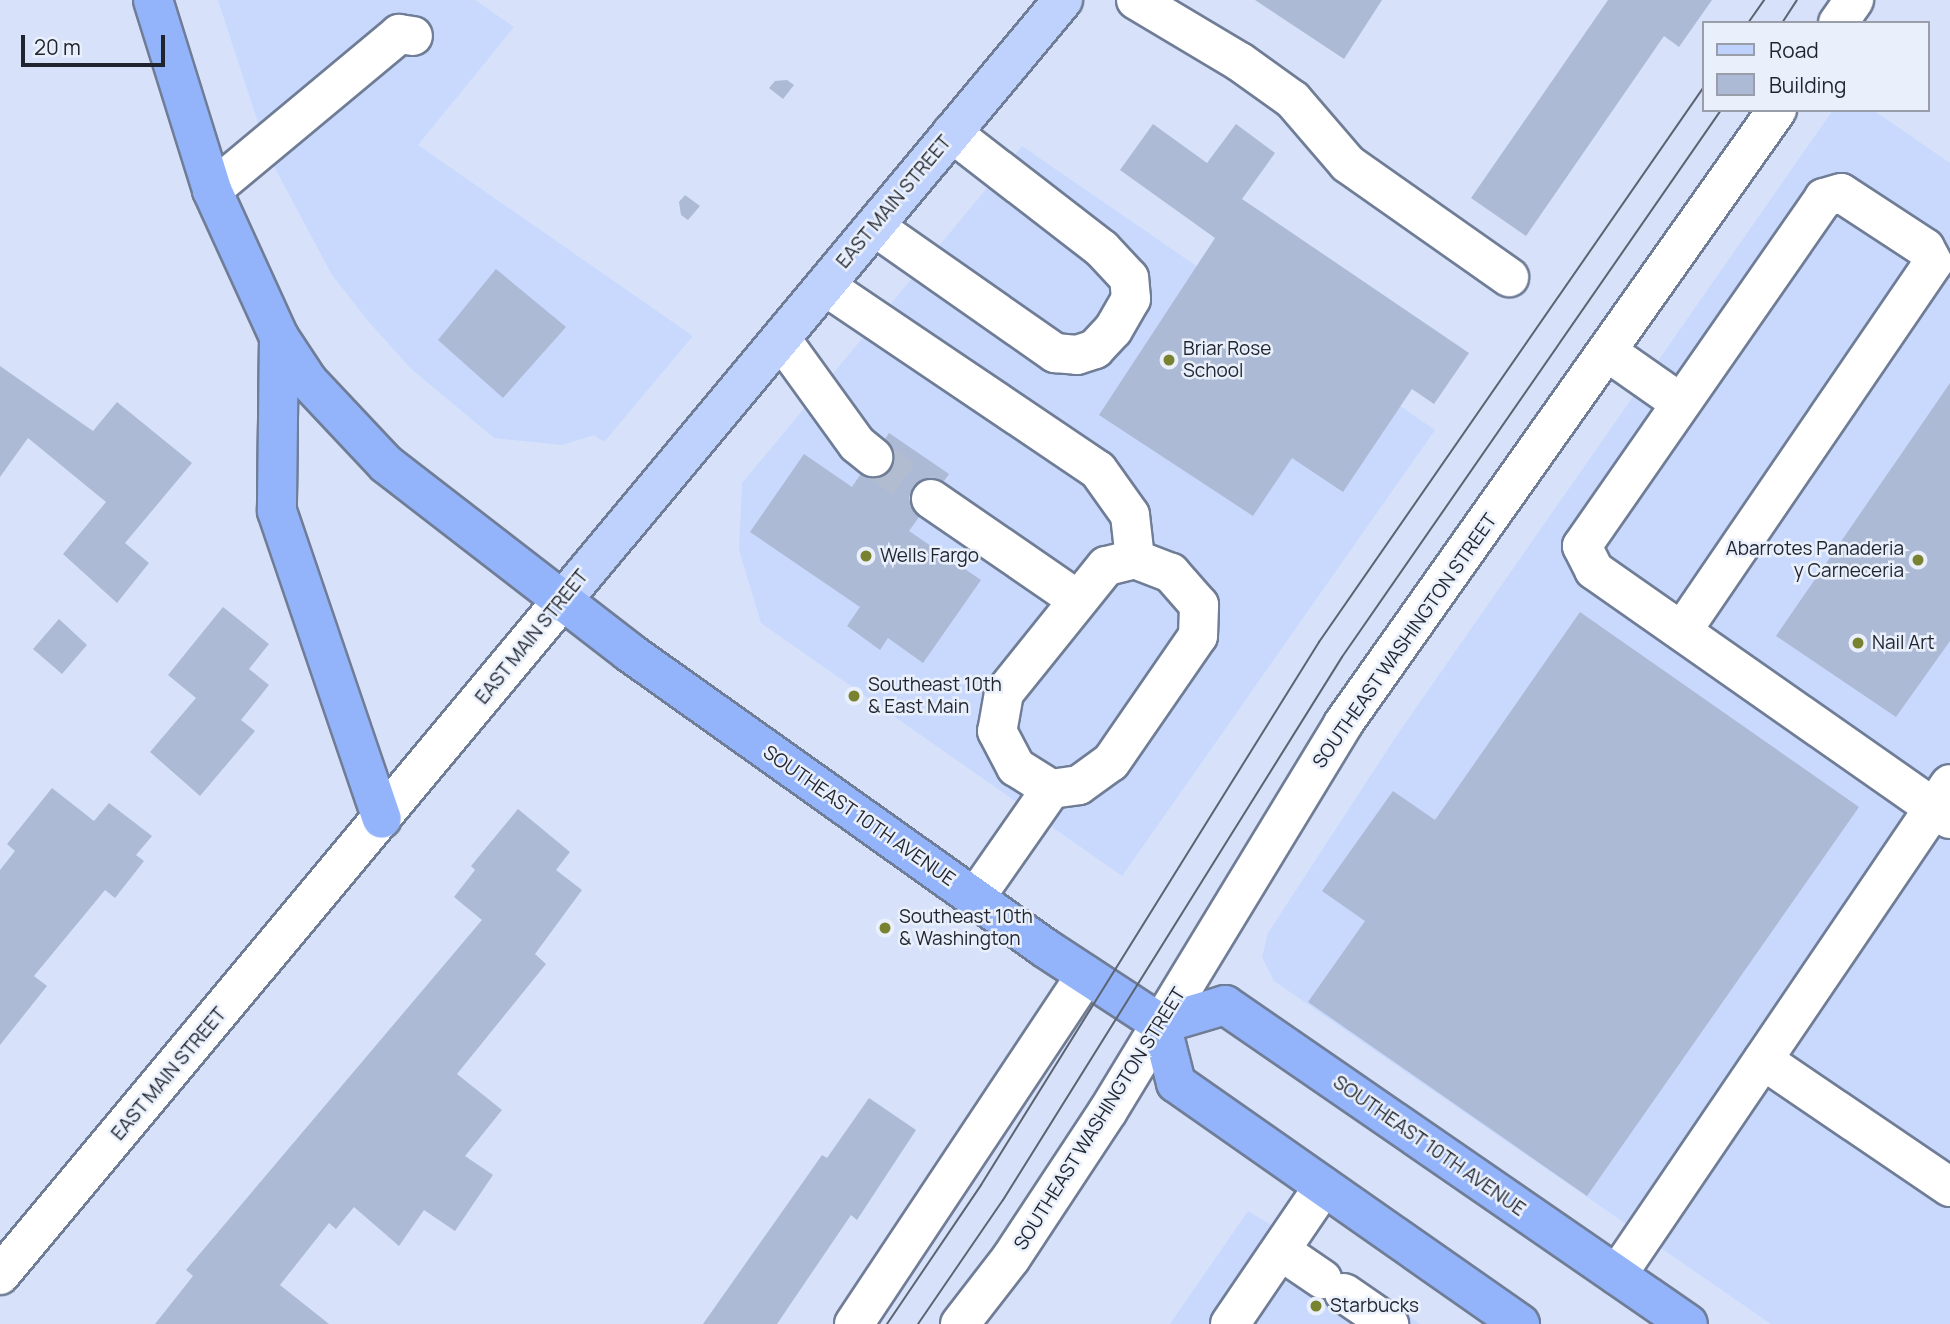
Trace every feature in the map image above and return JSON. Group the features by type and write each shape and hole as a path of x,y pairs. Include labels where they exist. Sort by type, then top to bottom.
{"highway":[{"name":"SOUTHEAST 10TH AVENUE","path":"153,0 212,190 279,337 308,381 386,464 561,602 1086,975 1161,1024 1224,1005 1688,1324"},
{"path":"279,337 277,511 382,819"},
{"path":"1161,1024 1176,1083 1519,1324"}],"main road":[{"name":"EAST MAIN STREET","path":"561,602 1063,0"}],"street":[{"path":"1136,0 1240,62 1293,100 1349,164 1509,277"},
{"path":"1839,21 1854,0"},
{"path":"212,190 399,34 413,36"},
{"name":"SOUTHEAST WASHINGTON STREET","path":"960,1324 1012,1258 1161,1024 1343,724 1609,353 1776,112"},
{"path":"875,227 1055,353 1077,355 1095,349 1113,330 1131,299 1129,278 1102,249 952,133"},
{"path":"1617,1275 1763,1060 1945,804 1682,631 1594,570 1582,546 1679,402 1824,198 1842,193 1925,248 1933,263 1682,631"},
{"path":"825,286 1098,470 1130,515 1135,559"},
{"path":"781,339 857,444 873,457"},
{"path":"1609,353 1679,402"},
{"path":"931,499 1078,600"},
{"path":"1135,559 1171,573 1199,605 1198,636 1111,762 1079,785 1051,789 1016,767 997,732 1004,693 1106,566 1135,559"},
{"name":"EAST MAIN STREET","path":"0,1275 561,602"},
{"path":"975,898 1051,789"},
{"path":"854,1324 1086,975"},
{"path":"1763,1060 1950,1187"},
{"path":"1230,1324 1323,1187"},
{"path":"1280,1251 1389,1324"}],"shaded area":[{"path":"218,0 475,0 514,27 418,145 693,336 604,442 594,435 562,445 494,438 410,368 369,322 332,275 270,159"},
{"path":"1832,112 1876,112 1950,163 1950,1324 1771,1324 1274,981 1262,957 1268,933 1397,735"},
{"path":"1022,146 1435,430 1122,876 761,623 739,550 742,483"},
{"path":"1248,1211 1319,1254 1420,1324 1170,1324"}],"building":[{"path":"1255,0 1382,0 1344,59"},
{"path":"1608,0 1712,0 1679,47 1664,36 1526,236 1471,198"},
{"path":"787,80 794,85 783,99 769,88 775,81"},
{"path":"1153,124 1207,163 1236,124 1275,153 1242,199 1469,353 1434,404 1412,389 1343,492 1292,458 1253,516 1099,415 1215,238 1120,170"},
{"path":"685,195 700,206 688,220 681,215 679,202"},
{"path":"496,269 566,327 503,398 438,340"},
{"path":"0,366 93,431 117,402 192,463 125,543 149,563 117,603 63,554 106,502 28,438 0,477"},
{"path":"1950,383 1950,641 1896,717 1776,636"},
{"name":"Wells Fargo","path":"889,433 949,474 944,481 932,477 913,486 909,498 919,517 909,531 981,580 923,663 888,638 880,650 847,626 860,607 750,532 804,454 852,487 860,475 880,478 890,470 895,460 885,439"},
{"path":"223,607 269,644 249,669 269,685 241,720 255,731 200,796 150,752 196,698 168,675"},
{"path":"1580,612 1859,807 1587,1196 1308,1002 1365,921 1322,891 1393,791 1435,820"},
{"path":"59,619 87,645 62,674 33,649"},
{"path":"52,788 94,821 109,803 152,836 136,855 144,861 115,898 105,890 34,976 47,986 0,1045 0,870 15,851 7,844"},
{"path":"518,809 570,852 556,870 582,890 535,954 546,964 457,1074 502,1110 465,1156 493,1175 455,1231 424,1210 399,1246 354,1207 336,1229 329,1223 280,1285 329,1324 155,1324 193,1276 186,1270 482,920 454,897 475,870 471,866"},
{"path":"869,1098 916,1130 857,1220 851,1215 777,1324 703,1324 822,1155 827,1158"}],"tunnel":[{"path":"873,457 931,499"}],"tram line":[{"path":"1749,21 1764,0"},
{"path":"1783,21 1797,0"},
{"path":"887,1324 981,1185 1319,642 1702,89"},
{"path":"918,1324 1003,1200 1342,657 1720,112"}],"place":[{"name":"Briar Rose School","path":"1169,360"},
{"name":"Wells Fargo","path":"866,556"},
{"name":"Abarrotes Panaderia y Carneceria","path":"1918,560"},
{"name":"Nail Art","path":"1858,643"},
{"name":"Southeast 10th & East Main","path":"854,696"},
{"name":"Southeast 10th & Washington","path":"885,928"},
{"name":"Starbucks","path":"1316,1306"}]}
